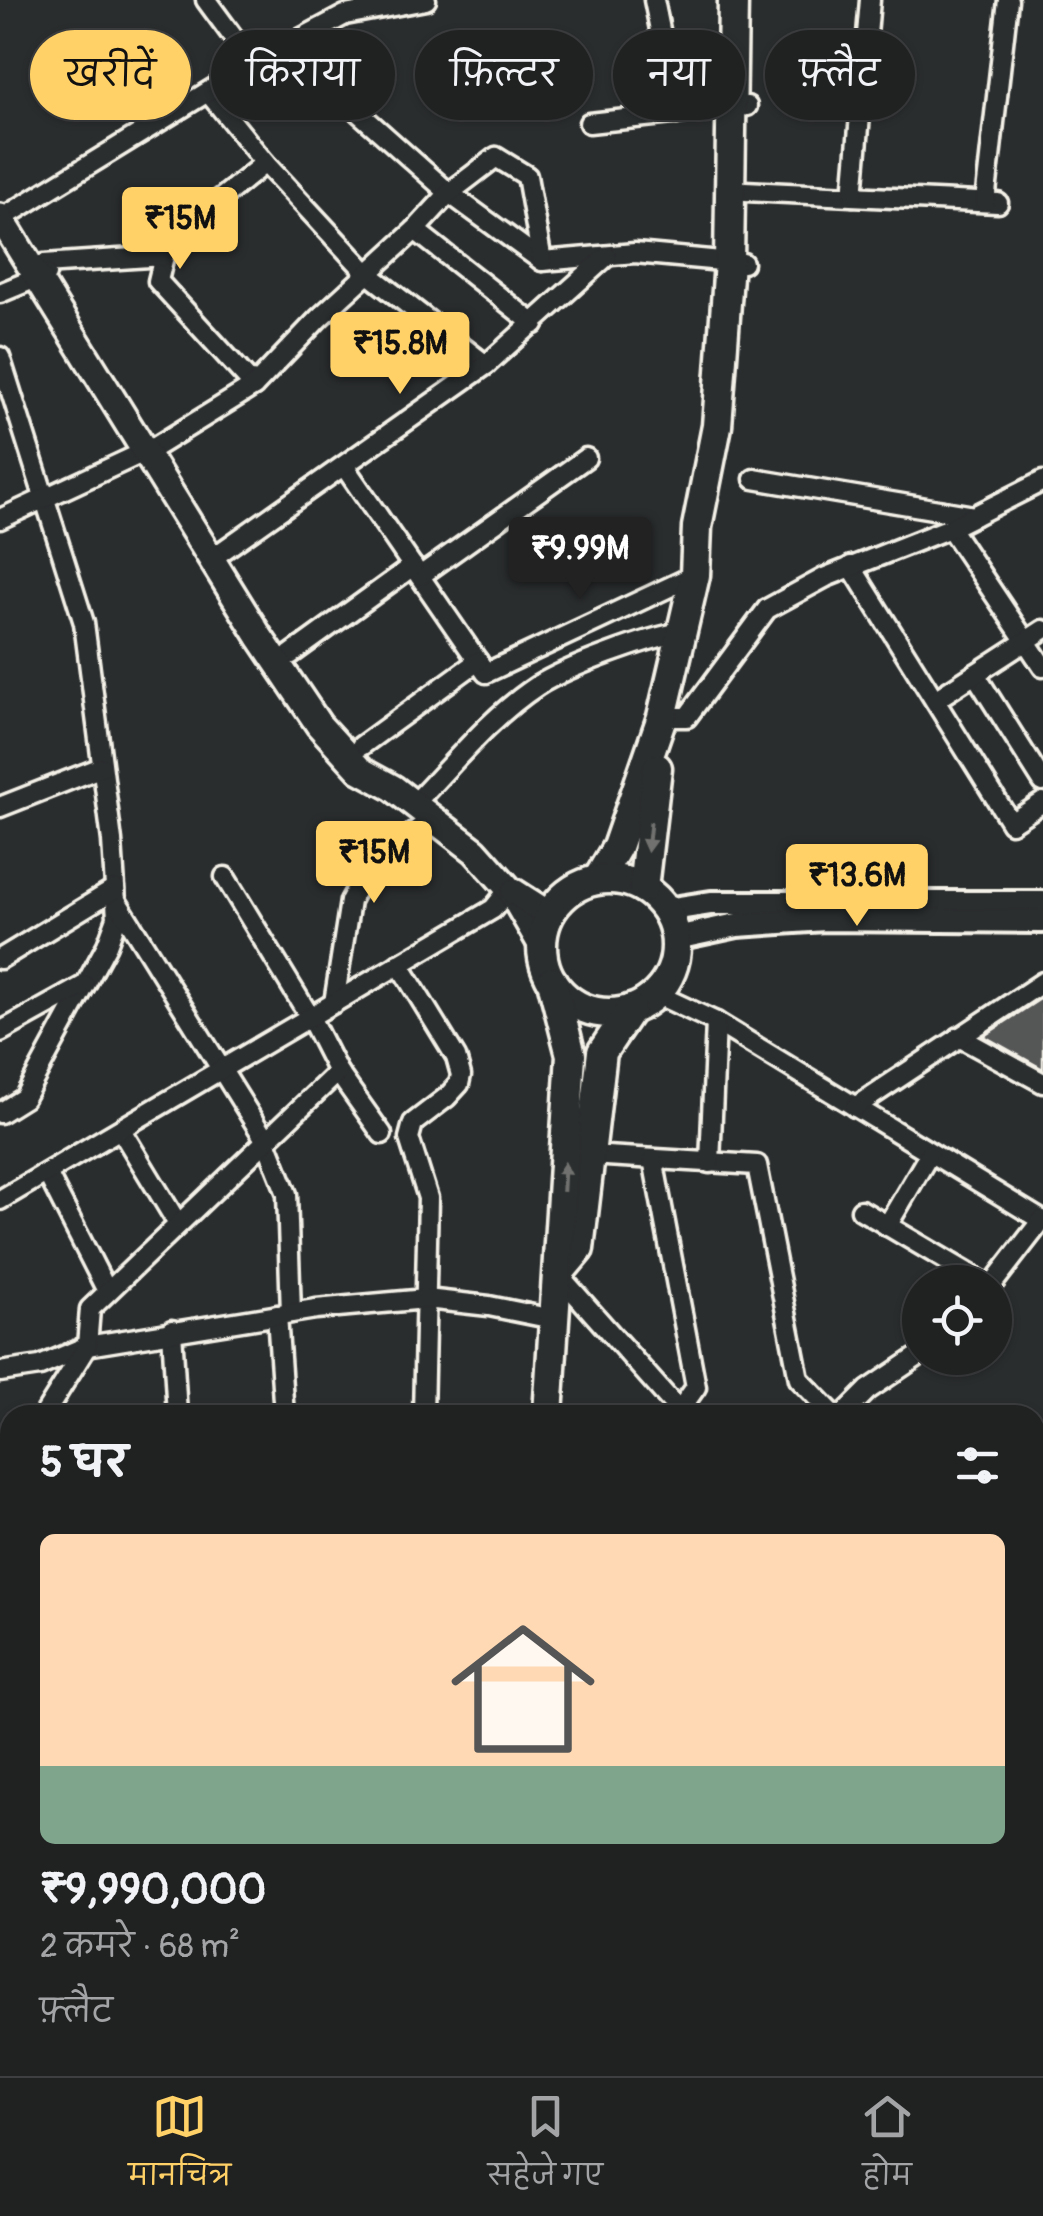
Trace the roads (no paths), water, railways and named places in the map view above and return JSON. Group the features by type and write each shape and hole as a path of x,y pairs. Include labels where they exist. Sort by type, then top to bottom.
{"main road":[{"path":"733,0 735,30"},
{"path":"745,43 749,0"},
{"path":"598,880 618,847 662,717 695,574 715,535 735,426 739,120"},
{"path":"736,263 744,191 740,120"},
{"path":"3,211 320,725 360,770 393,788 474,851 509,889 542,946 571,1056 549,1405"},
{"path":"216,555 332,715 393,788"},
{"path":"643,888 662,717"},
{"path":"542,946 550,915 562,898 579,886 598,880 622,880 643,888 666,910 676,938 676,959 668,978 656,994 631,1009 609,1013 586,1009 567,998 552,981"},
{"path":"509,889 550,915"},
{"path":"558,1274 579,1249 602,1052 631,1009"}],"street":[{"path":"206,0 228,30"},
{"path":"317,30 345,15 426,0"},
{"path":"654,0 660,30"},
{"path":"854,196 870,0"},
{"path":"744,191 991,202 1008,0"},
{"path":"3,211 211,90"},
{"path":"208,92 265,163 367,273 486,365"},
{"path":"367,120 449,193 542,261 635,253 736,263"},
{"path":"589,123 618,120"},
{"path":"0,519 150,449 254,386 318,318 449,193 496,157 527,176 542,261"},
{"path":"254,386 158,281 164,256 162,246 265,163"},
{"path":"414,230 534,324"},
{"path":"0,293 43,272 164,256"},
{"path":"216,555 486,365 607,256"},
{"path":"0,357 84,623 117,918 24,1098 0,1113"},
{"path":"290,654 586,458"},
{"path":"344,466 486,673 695,574"},
{"path":"754,480 974,516"},
{"path":"662,717 686,717 767,609 826,576 950,528 1043,481"},
{"path":"950,528 1043,667"},
{"path":"851,566 1011,823 1043,802"},
{"path":"935,700 1043,630"},
{"path":"334,1003 350,901 367,870 423,811 498,718 538,685 628,647 682,632"},
{"path":"361,746 478,661"},
{"path":"975,674 1043,782"},
{"path":"0,806 102,767"},
{"path":"225,876 310,1017 338,1072 382,1134"},
{"path":"0,1200 493,908 509,889"},
{"path":"0,959 115,894"},
{"path":"115,894 266,1141 287,1194 284,1405"},
{"path":"666,910 711,903 1043,903"},
{"path":"676,938 737,924 825,918 1043,921"},
{"path":"399,964 456,1056 461,1075 460,1084 448,1097 413,1123 409,1138 428,1198 423,1405"},
{"path":"855,1106 1043,982"},
{"path":"0,1032 86,984"},
{"path":"656,994 716,1022 1042,1221 1007,1265"},
{"path":"710,1162 716,1022"},
{"path":"960,1037 1043,1084"},
{"path":"50,1405 86,1346 90,1309 338,1072"},
{"path":"121,1130 178,1224"},
{"path":"887,1226 930,1152"},
{"path":"590,1155 757,1166 799,1379 824,1405"},
{"path":"653,1159 696,1388 686,1405"},
{"path":"47,1173 106,1291"},
{"path":"861,1210 954,1265"},
{"path":"558,1274 674,1405"},
{"path":"0,1372 40,1366 86,1346 172,1330 426,1299 553,1319"},
{"path":"172,1330 176,1405"},
{"path":"852,1405 902,1367"}]}
